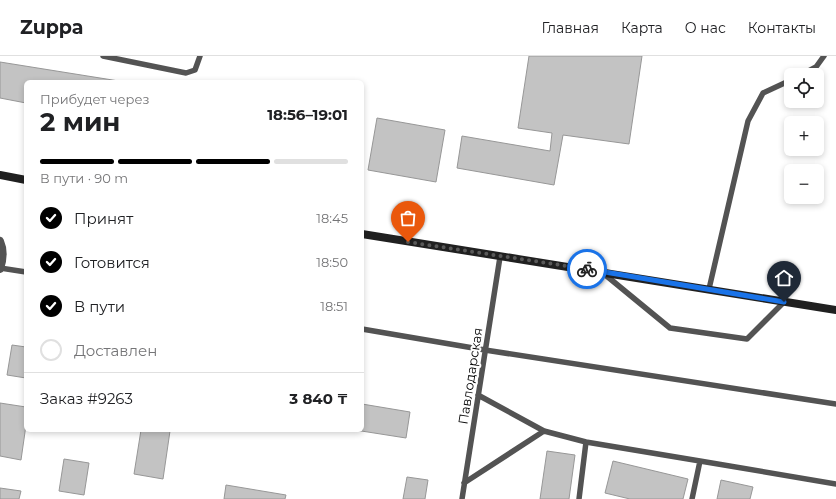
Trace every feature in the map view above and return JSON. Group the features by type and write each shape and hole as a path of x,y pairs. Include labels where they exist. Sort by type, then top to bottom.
{"street":[{"path":"0,175 24,180"},
{"path":"364,234 836,310"},
{"path":"0,241 2,244 3,258 0,268"}],"lane":[{"path":"103,56 186,73 195,70 200,56"},
{"path":"814,68 824,56"},
{"path":"709,290 748,121 763,93 784,83"},
{"name":"Павлодарская","path":"462,499 500,256"},
{"path":"0,268 24,272"},
{"path":"601,272 670,328 747,339 784,302"},
{"path":"364,329 485,350 836,404"},
{"path":"478,395 544,431 586,442 836,484"},
{"path":"464,483 544,431"},
{"path":"579,499 586,442"},
{"path":"692,499 700,461"}],"building":[{"path":"529,56 642,56 629,144 563,135 554,185 457,168 462,136 550,151 552,133 518,128"},
{"path":"0,62 112,80 24,80 24,103 0,98"},
{"path":"377,118 445,130 436,182 368,170"},
{"path":"12,345 24,347 24,378 7,375"},
{"path":"0,403 24,407 25,432 21,460 0,456"},
{"path":"364,404 410,412 406,438 364,431"},
{"path":"141,432 170,432 163,479 134,474"},
{"path":"547,451 575,455 569,499 540,499"},
{"path":"64,459 89,463 84,495 59,491"},
{"path":"613,461 688,479 683,499 630,499 605,493"},
{"path":"407,477 428,480 425,499 403,499"},
{"path":"721,480 753,487 750,499 717,499"},
{"path":"226,485 286,495 285,499 224,499"},
{"path":"0,488 21,491 19,499 0,499"}],"way so far":[{"path":"408,242 587,269"}],"route":[{"path":"587,269 784,302"}]}
